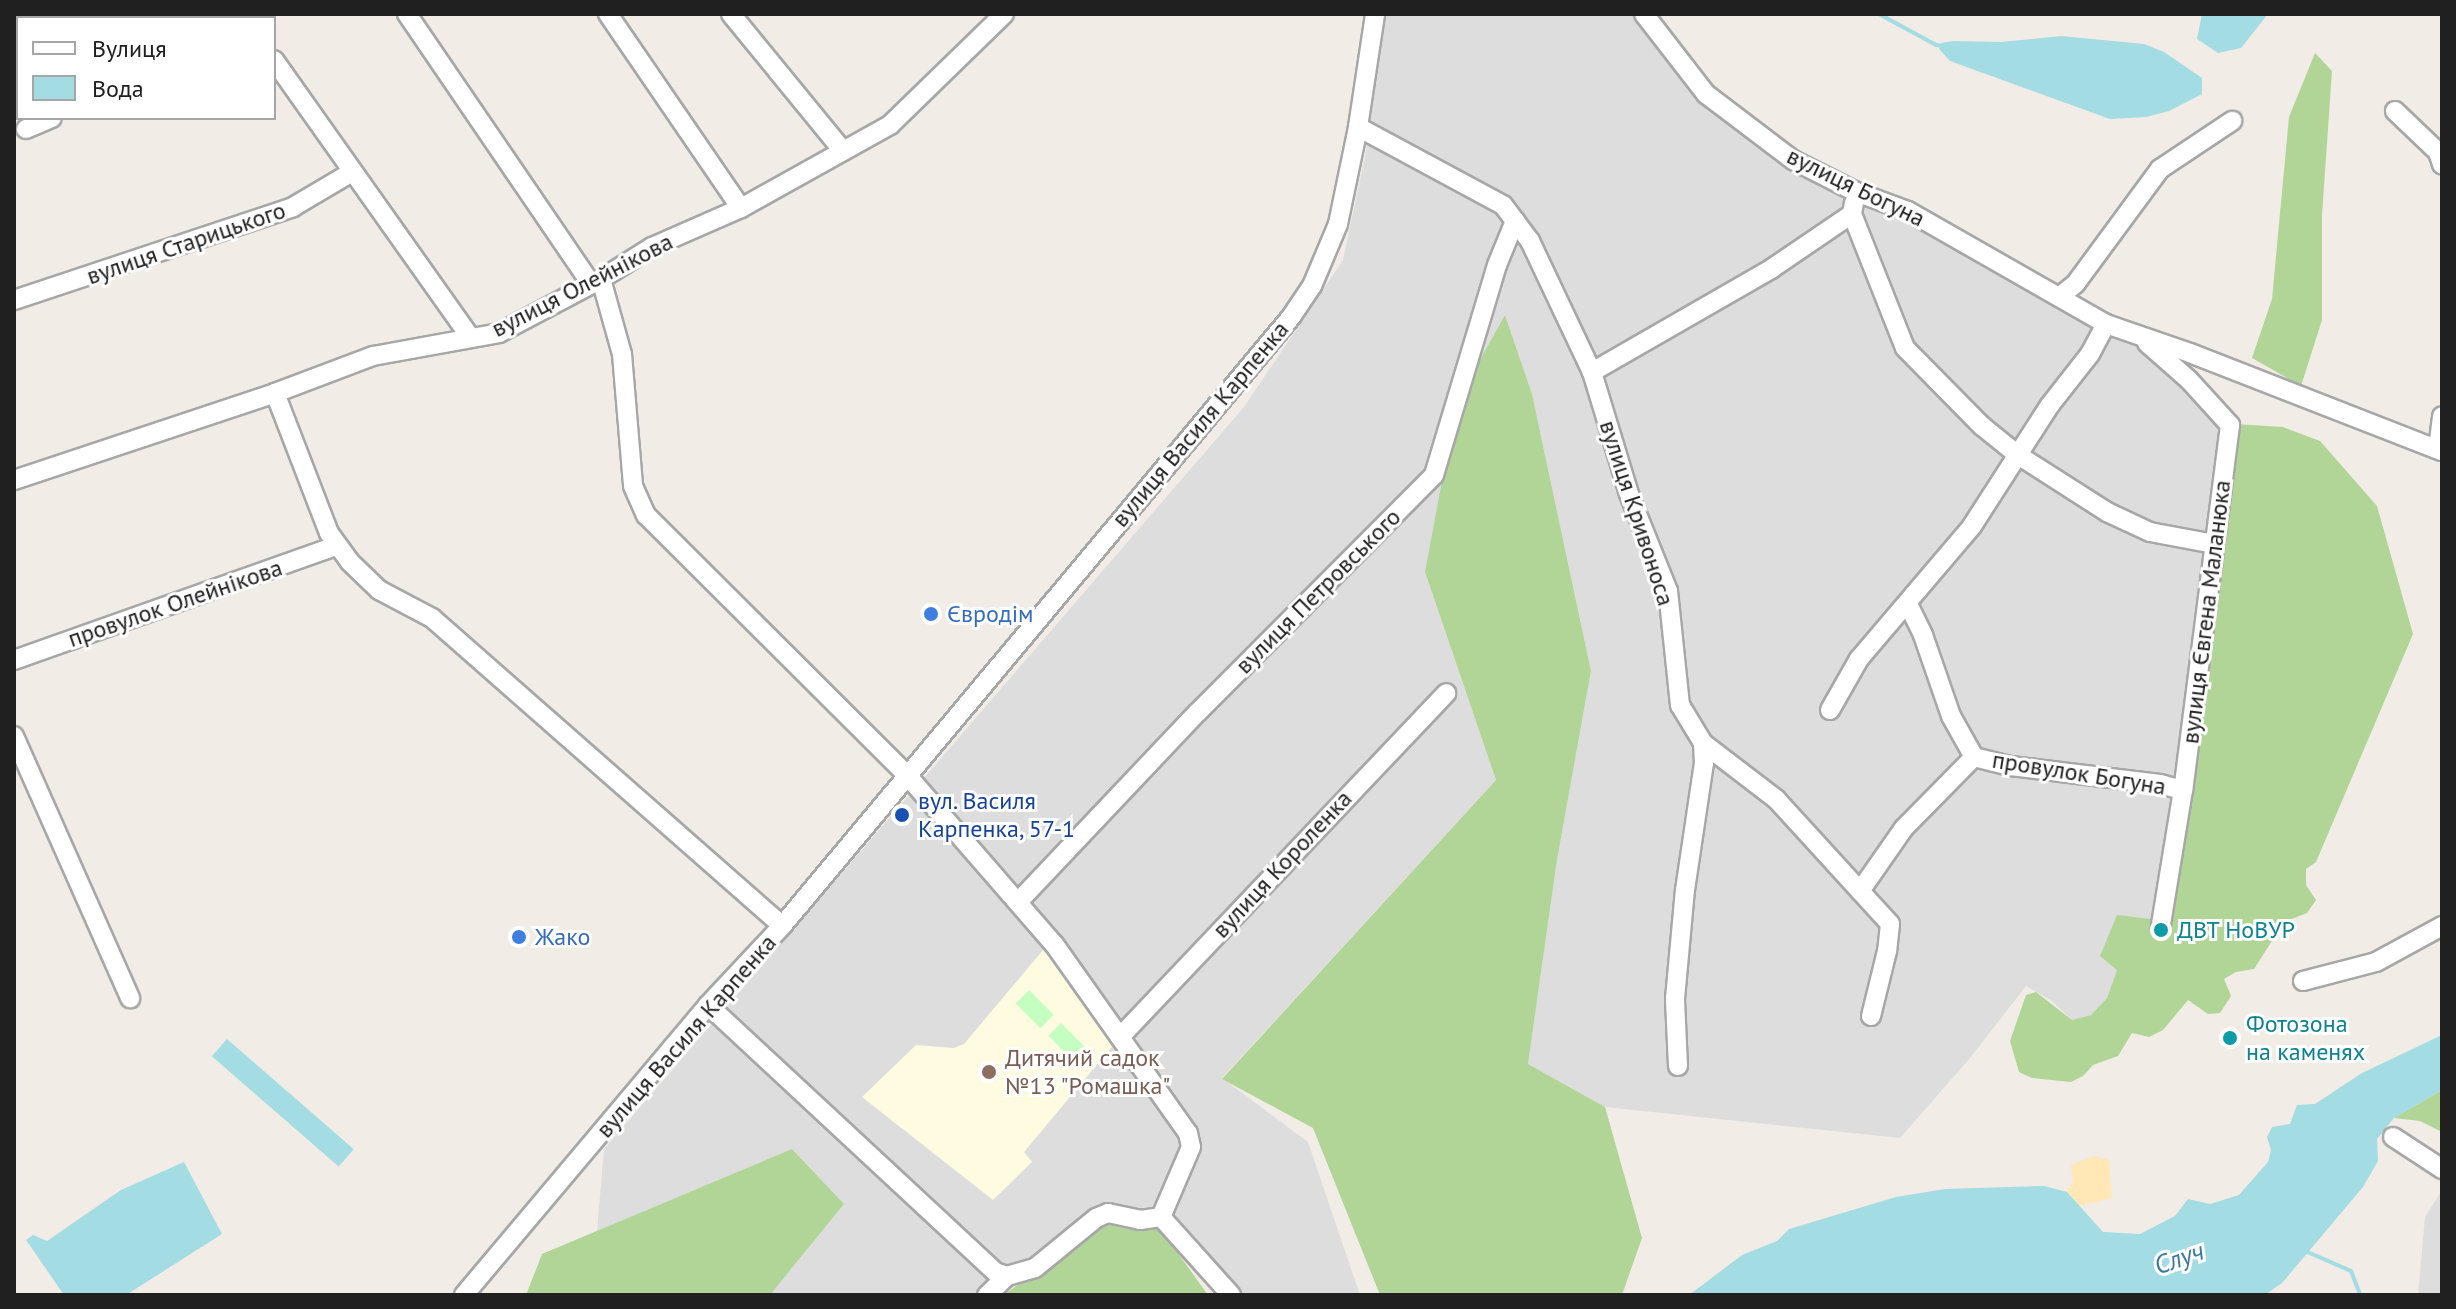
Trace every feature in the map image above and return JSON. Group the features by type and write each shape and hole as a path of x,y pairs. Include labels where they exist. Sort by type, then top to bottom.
{"street":[{"path":"407,14 596,282 622,354 633,486 646,515 906,774 1019,901 1188,1133 1191,1147 1161,1217"},
{"path":"608,14 741,208"},
{"path":"731,14 843,151"},
{"name":"вулиця Олейнікова","path":"14,480 275,393 373,356 499,333 596,282 652,247 741,208 890,125 1004,14"},
{"name":"вулиця Василя Карпенка","path":"464,1295 708,1005 782,926 1291,317 1312,286 1338,224 1358,127 1375,14"},
{"name":"вулиця Богуна","path":"1644,14 1706,94 1793,160 1856,192 1908,211 2106,324 2440,450 2442,416"},
{"path":"276,63 470,337"},
{"path":"2395,111 2438,152 2442,164"},
{"path":"26,129 47,120"},
{"path":"2059,297 2076,283 2160,169 2232,121"},
{"name":"вулиця Кривоноса","path":"1358,127 1503,205 1530,241 1592,372 1629,494 1668,591 1680,705 1703,743 1776,799 1890,924 1887,951 1871,1016"},
{"name":"вулиця Старицького","path":"14,300 293,207 352,172"},
{"path":"1856,192 1852,214 1905,348 1982,426 2018,455 2107,512 2150,532 2215,544"},
{"path":"1592,372 1771,269 1852,214"},
{"name":"вулиця Петровського","path":"1019,901 1197,713 1434,475 1497,265 1515,221"},
{"path":"1830,710 1859,659 1972,526 2050,405 2090,354 2106,324"},
{"name":"вулиця Євгена Маланюка","path":"2138,335 2189,380 2230,425 2183,790 2161,925"},
{"path":"275,393 336,546 379,590 432,618 782,926"},
{"name":"провулок Олейнікова","path":"14,660 336,546"},
{"name":"провулок Богуна","path":"1908,604 1923,635 1951,716 1974,757 2011,766 2160,784 2183,790"},
{"name":"вулиця Короленка","path":"1120,1037 1446,693"},
{"path":"14,736 130,998"},
{"path":"1678,1066 1675,999 1685,890 1704,763 1703,743"},
{"name":"провулок Богуна","path":"1860,891 1904,828 1974,757"},
{"path":"2303,981 2376,962 2442,926"},
{"path":"708,1005 995,1272 1007,1276"},
{"path":"2393,1137 2442,1169"},
{"path":"987,1295 1007,1276 1035,1268 1096,1218 1108,1213 1140,1220 1161,1217"},
{"path":"1161,1217 1231,1295"}],"shaded area":[{"path":"1384,14 1641,14 1702,96 1864,200 2099,326 2138,342 2225,428 2158,918 2141,920 2117,915 2117,970 2107,998 2091,1015 2072,1020 2052,1001 2026,986 1970,1058 1900,1138 1605,1107 1528,1064 1557,860 1591,671 1532,394 1505,315 1425,572 1496,780 1222,1078 1308,1142 1360,1295 1244,1295 1179,1219 1107,1204 1001,1295 770,1295 844,1204 792,1149 597,1231 604,1149 1244,407 1343,260 1366,152"},
{"name":"Дитячий садок №13 \"Ромашка\"","path":"1043,950 1055,955 1115,1043 1024,1152 1032,1162 993,1200 862,1097 916,1045 954,1048 964,1044"},
{"path":"2442,1190 2442,1295 2418,1295 2425,1217"}],"green space":[{"path":"2315,53 2332,71 2322,215 2322,320 2301,386 2252,358 2272,299 2289,117"},
{"path":"1505,315 1532,394 1591,671 1557,860 1528,1064 1605,1107 1642,1238 1623,1292 1618,1295 1380,1295 1313,1128 1222,1079 1496,780 1425,572 1457,401"},
{"path":"2235,424 2283,427 2320,441 2377,506 2413,634 2316,862 2306,869 2306,885 2316,900 2307,913 2284,922 2254,969 2236,972 2224,979 2231,996 2220,1013 2208,1014 2188,1000 2163,1030 2149,1037 2132,1033 2118,1056 2093,1065 2083,1076 2071,1082 2032,1078 2019,1072 2010,1041 2026,995 2036,992 2072,1020 2091,1015 2107,998 2117,970 2100,956 2117,915 2168,921"},
{"path":"1029,990 1054,1015 1040,1028 1016,1003"},
{"path":"1061,1023 1085,1047 1072,1060 1048,1036"},
{"path":"2442,1090 2442,1132 2420,1121 2394,1118"},
{"path":"792,1149 844,1204 770,1295 526,1295 542,1254"},
{"path":"1098,1224 1157,1224 1208,1295 1004,1295"}],"sand":[{"path":"2094,1156 2109,1160 2112,1198 2079,1206 2067,1192 2073,1181 2071,1165"}],"water":[{"path":"2202,14 2268,14 2241,48 2218,53 2197,39"},
{"path":"2061,36 2144,44 2164,52 2202,78 2202,94 2169,111 2146,117 2110,119 1950,61 1939,49 1941,43 1953,41 2001,42"},
{"name":"Случ","path":"2442,1035 2442,1090 2394,1118 2377,1139 2378,1161 2363,1187 2282,1283 2265,1295 1689,1295 1742,1255 1777,1241 1789,1229 1896,1197 1945,1189 2044,1186 2067,1192 2103,1232 2140,1234 2175,1216 2188,1199 2210,1204 2239,1195 2268,1162 2271,1150 2267,1137 2272,1127 2290,1124 2297,1105 2315,1104 2362,1073"},
{"path":"227,1039 354,1149 339,1167 212,1056"},
{"path":"184,1162 222,1234 126,1295 64,1295 26,1240 33,1235 47,1241 121,1190"}],"waterway":[{"path":"1879,14 1936,45 1944,46"},
{"path":"2303,1250 2351,1271 2360,1295"}],"place":[{"name":"Євродім","path":"931,614"},
{"name":"вул. Василя Карпенка, 57-1","path":"902,815"},
{"name":"ДВТ НоВУР","path":"2161,930"},
{"name":"Жако","path":"519,937"},
{"name":"Фотозона на каменях","path":"2230,1038"},
{"name":"Дитячий садок №13 \"Ромашка\"","path":"989,1072"}]}
